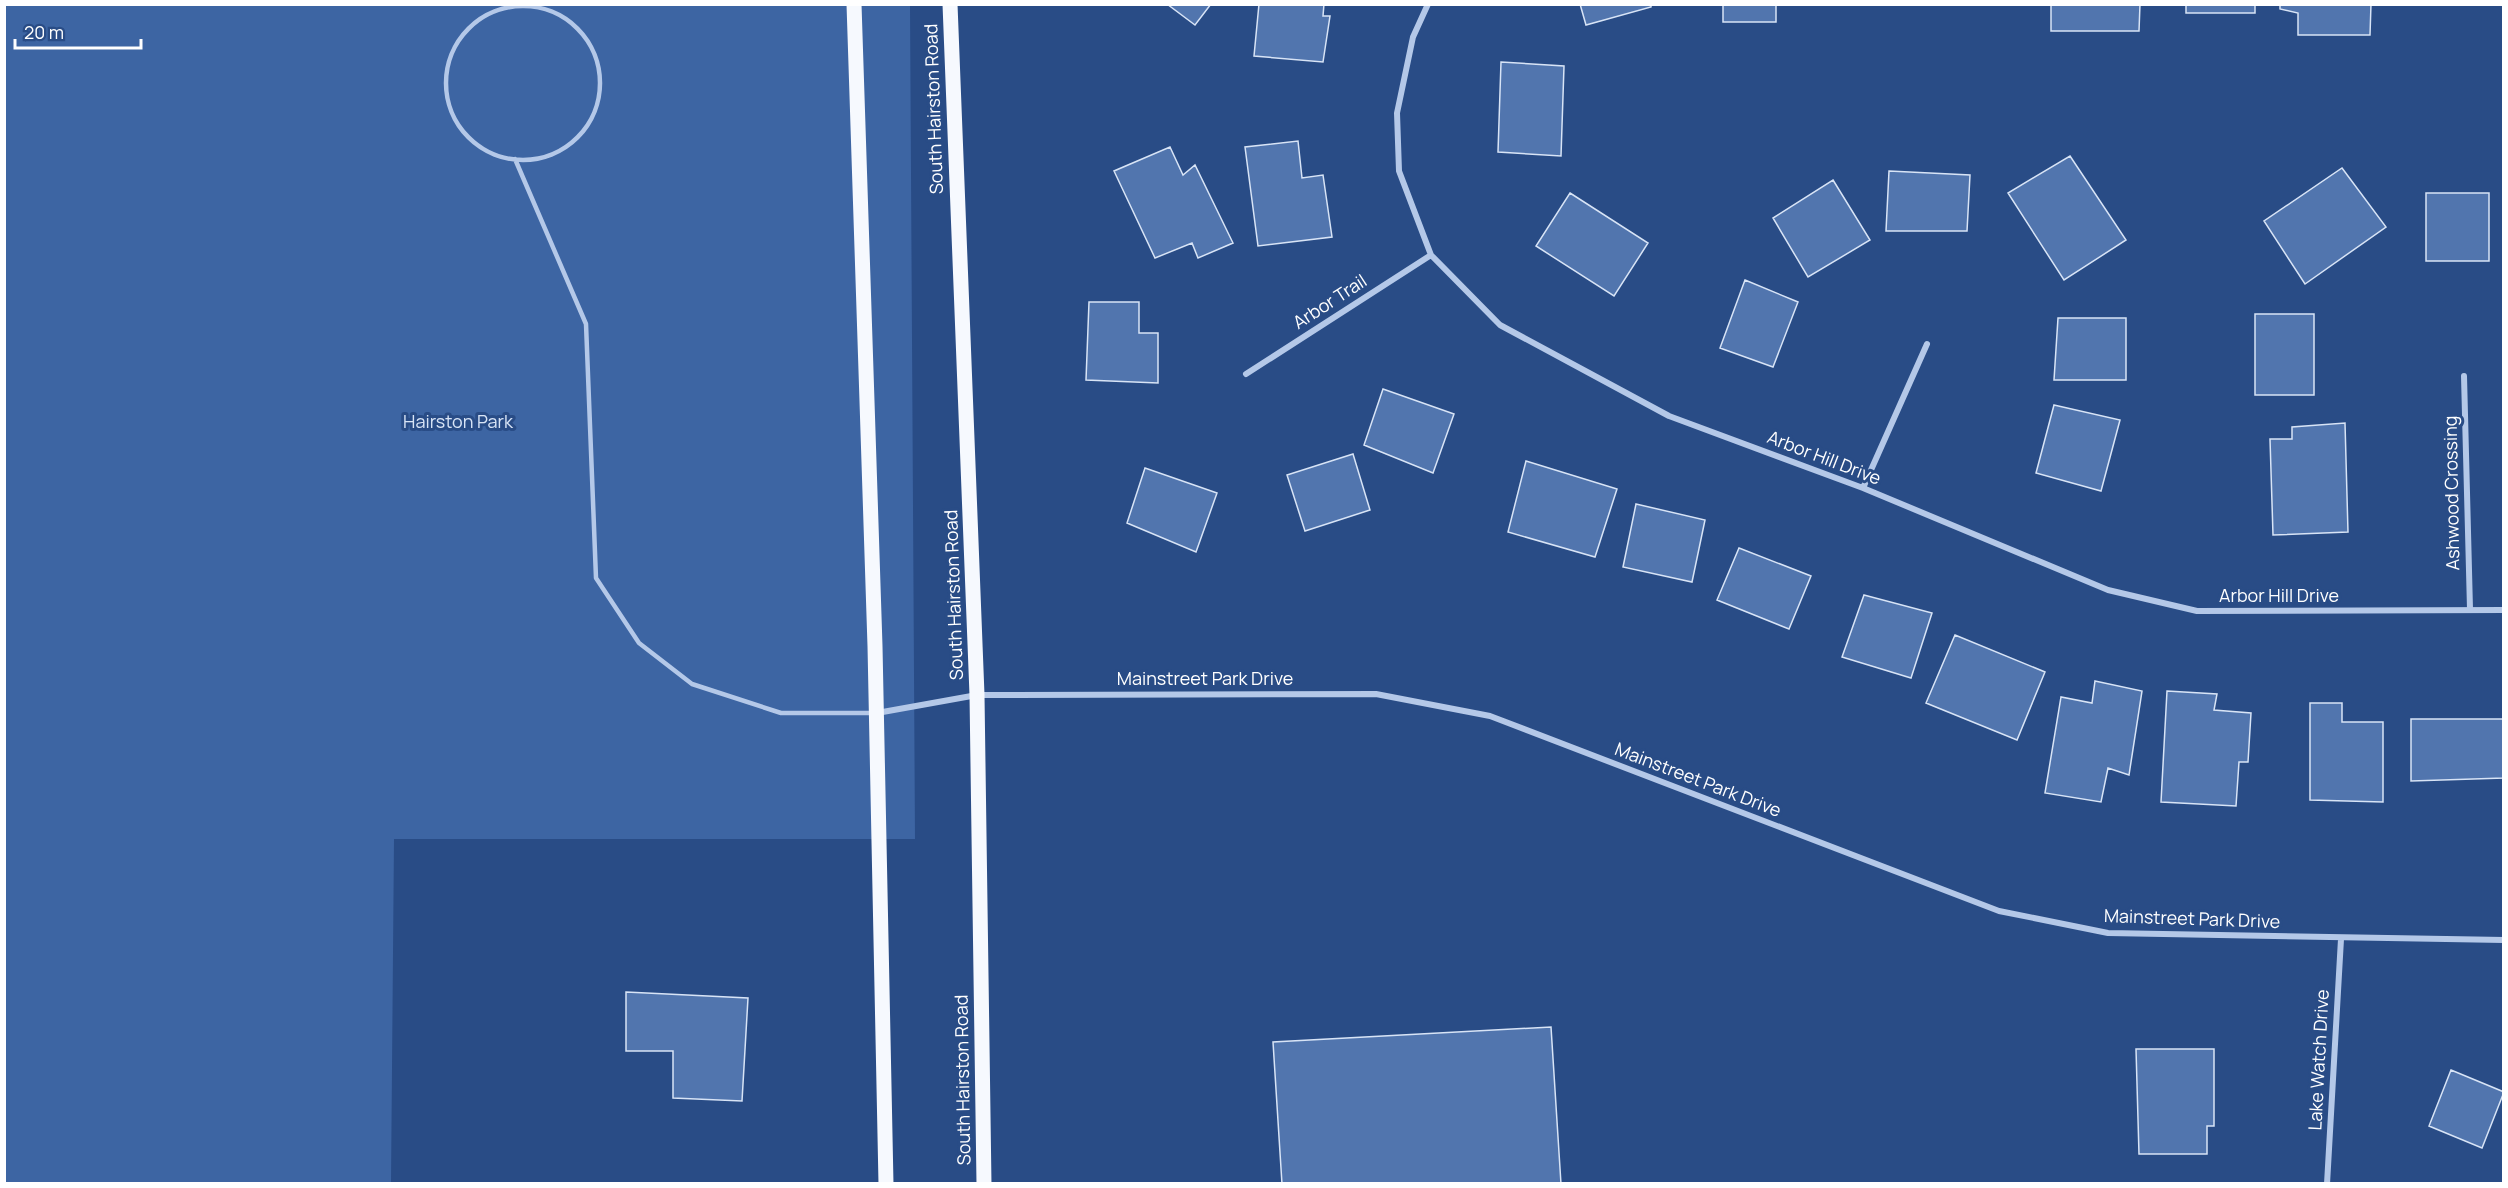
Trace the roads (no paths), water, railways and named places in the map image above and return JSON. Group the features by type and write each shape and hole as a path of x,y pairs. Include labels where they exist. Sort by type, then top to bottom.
{"main road":[{"path":"854,4 876,713 886,1184"},
{"name":"South Hairston Road","path":"950,4 977,695 984,1184"}],"street":[{"name":"Arbor Hill Drive","path":"1428,4 1413,37 1396,113 1400,171 1431,255 1500,325 1521,337 1669,416 1863,488 2108,590 2198,611 2504,610"},
{"name":"Arbor Trail","path":"1246,374 1431,255"},
{"path":"1863,488 1927,344"},
{"name":"Ashwood Crossing","path":"2464,376 2469,609"},
{"name":"Mainstreet Park Drive","path":"876,713 977,695 1376,694 1490,716 1999,911 2108,933 2341,939 2504,940"},
{"name":"Lake Watch Drive","path":"2327,1184 2341,939"}],"lane":[{"path":"508,7 530,7 551,12 570,23 585,38 596,58 600,79 598,101 590,121 576,138 558,151 537,159 515,159 494,154 475,144 460,128 449,108 445,87 448,65 455,45 469,28 487,15 508,7"},
{"path":"515,159 586,324 596,578 639,644 692,684 782,713 876,713"}],"park label":[{"name":"Hairston Park","path":"458,422"}]}
